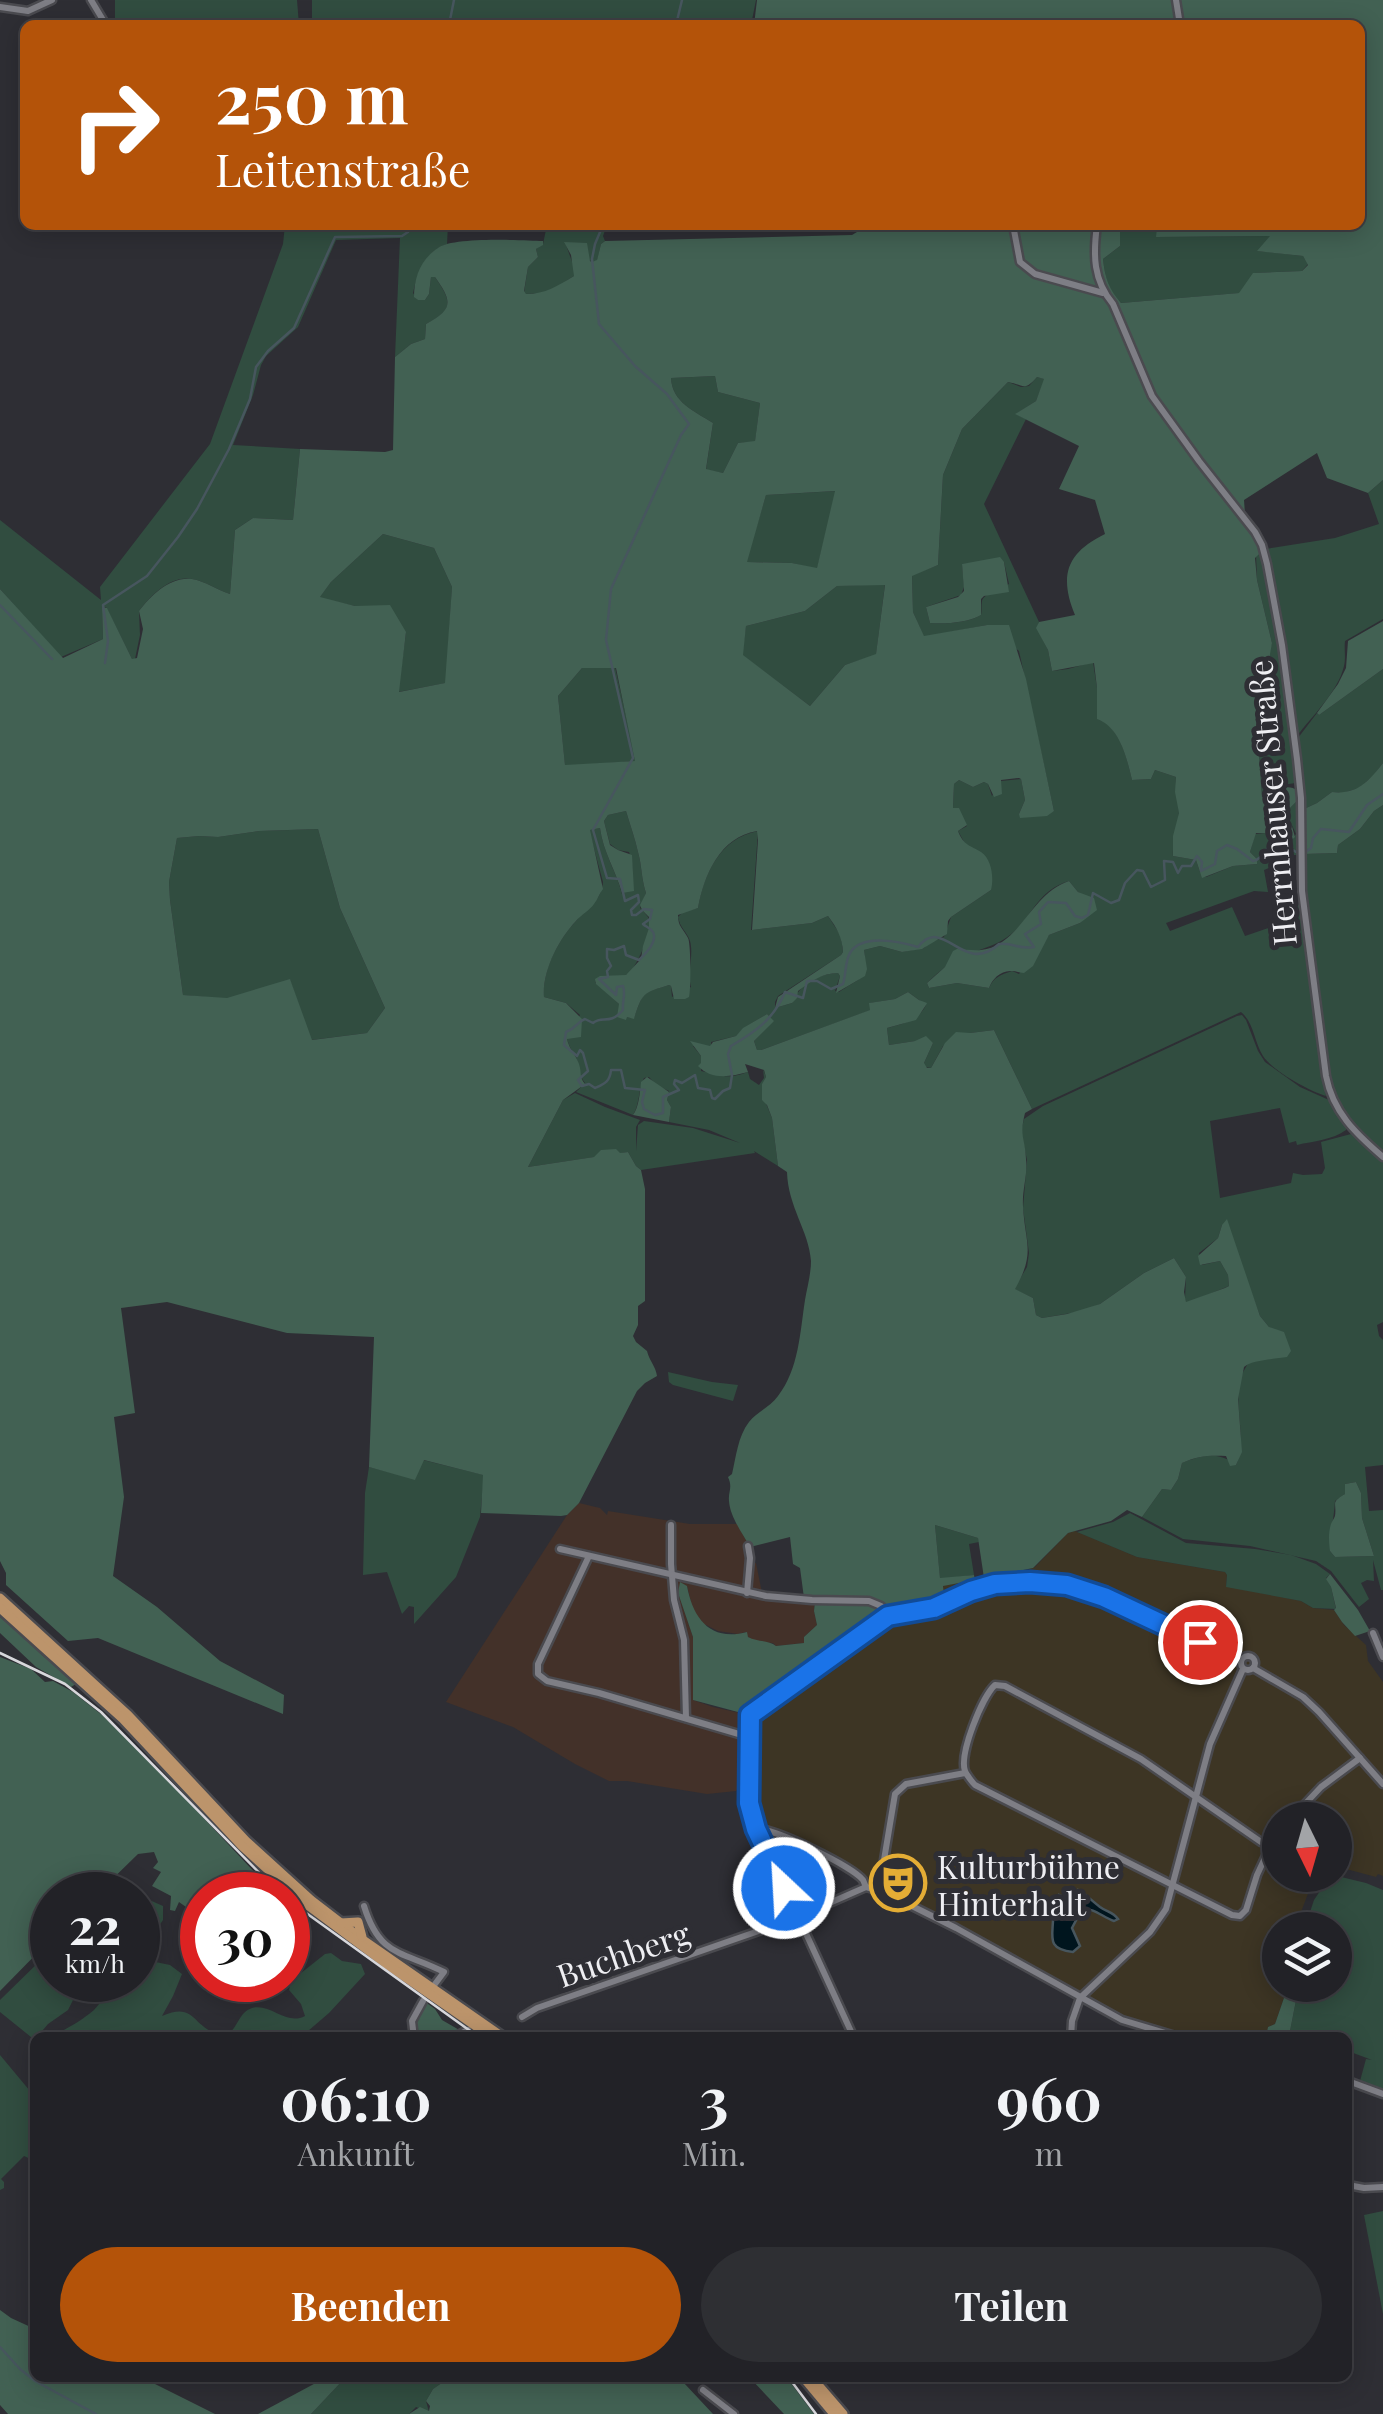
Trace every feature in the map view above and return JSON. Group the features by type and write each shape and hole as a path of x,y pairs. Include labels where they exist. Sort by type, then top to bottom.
{"main road":[{"path":"0,1598 128,1715 246,1840 312,1900 495,2032"},
{"path":"0,1608 122,1720 275,1878 357,1944 485,2032"},
{"path":"341,1923 362,1919 363,1940"},
{"path":"807,2382 834,2414"},
{"path":"815,2382 843,2414"}],"street":[{"path":"0,7 28,11 52,0"},
{"path":"1013,230 1020,262 1035,274 1104,293"},
{"name":"Herrnhauser Straße","path":"1097,230 1094,270 1113,304 1152,396 1254,532 1264,552 1297,759 1302,891 1326,1076 1332,1100 1345,1121 1383,1156"},
{"path":"671,1525 674,1600 684,1640 686,1718"},
{"path":"747,1592 748,1546"},
{"path":"560,1549 747,1592 812,1600 869,1601 881,1606 888,1616"},
{"path":"589,1556 538,1664 538,1674 547,1681 599,1692 749,1737"},
{"path":"851,2032 756,1829 748,1790 750,1715 888,1616 934,1608 995,1584 1067,1585 1104,1597 1250,1670 1253,1668 1303,1697 1383,1784"},
{"path":"1373,1632 1383,1658"},
{"path":"1071,2032 1080,1998 1158,1924 1166,1909 1195,1794 1246,1656 1252,1657 1253,1668"},
{"path":"1262,1842 1141,1759 1063,1715 1004,1686 995,1685 988,1692 964,1765 980,1788 1232,1915 1240,1916 1246,1910 1262,1864"},
{"path":"1307,1802 1360,1758"},
{"path":"879,1890 894,1794 906,1784 966,1773"},
{"path":"756,1829 762,1827 793,1839 862,1878 866,1888 879,1890 956,1928 1122,2020 1162,2032"},
{"name":"Buchberg","path":"522,2016 798,1917 866,1888"},
{"path":"364,1906 362,1919 384,1945 444,1972 435,1984"},
{"path":"413,2032 412,2020 423,2001"},
{"path":"459,2032 468,2024"},
{"path":"1352,2082 1383,2094"},
{"path":"1352,2186 1383,2187"},
{"path":"703,2390 734,2414"}],"shaded area":[{"path":"579,1503 600,1508 607,1515 608,1511 690,1524 737,1524 750,1547 752,1563 756,1563 762,1593 815,1602 817,1625 804,1637 804,1643 776,1646 757,1642 746,1632 718,1631 704,1624 693,1611 687,1586 678,1593 693,1637 693,1700 749,1715 748,1770 736,1791 707,1794 609,1781 513,1727 446,1702 567,1515"},
{"path":"1075,1531 1137,1557 1225,1572 1226,1586 1334,1610 1366,1645 1368,1661 1383,1682 1383,1876 1352,1871 1352,1802 1262,1802 1262,1892 1309,1892 1301,1912 1262,1912 1262,2002 1283,2002 1275,2024 1267,2032 1170,2032 1084,2003 757,1822 745,1752 754,1711 898,1613 910,1607 939,1605 934,1597 944,1594 943,1586 1035,1567 1068,1533"}],"green space":[{"path":"115,0 297,0 299,20 116,20"},
{"path":"312,0 756,0 752,20 312,20"},
{"path":"757,0 1383,0 1383,480 1368,493 1327,478 1317,453 1244,500 1245,514 1241,520 1262,551 1255,558 1257,580 1272,643 1255,696 1262,797 1284,788 1298,791 1299,799 1282,816 1283,821 1291,823 1295,837 1283,848 1265,833 1256,833 1250,852 1257,864 1233,866 1202,878 1196,860 1173,856 1179,813 1176,777 1155,770 1151,779 1132,780 1117,736 1097,719 1094,663 1052,671 1048,650 1036,628 1039,622 1075,615 1067,589 1069,567 1082,549 1105,534 1095,500 1059,489 1079,446 1015,414 1036,401 1044,379 1037,377 1024,386 1008,382 962,429 943,475 938,565 912,576 913,612 924,636 1009,625 1026,679 1054,811 1047,816 1020,818 1025,800 1019,778 1001,780 1002,794 994,797 984,782 973,787 959,780 954,784 953,808 959,808 967,825 958,831 965,842 988,859 991,890 951,917 947,934 922,949 902,952 880,946 864,950 865,976 836,993 838,973 821,976 798,991 792,1003 775,1008 778,997 843,952 828,916 812,923 752,930 757,831 744,835 716,859 698,908 678,915 689,942 689,997 674,999 669,985 654,990 642,999 634,1019 626,1020 617,1017 619,1004 595,979 626,975 641,959 649,928 649,917 640,905 646,893 626,811 608,815 604,821 610,845 632,855 634,891 622,893 600,828 590,830 603,889 558,946 544,987 544,997 566,1003 582,1019 581,1037 567,1039 585,1084 563,1100 528,1167 594,1157 601,1150 616,1149 628,1152 641,1170 645,1189 645,1301 638,1306 638,1325 633,1336 647,1351 657,1376 637,1391 579,1503 561,1516 481,1513 483,1475 424,1460 415,1480 369,1467 374,1337 287,1333 167,1302 121,1308 135,1413 114,1417 124,1497 113,1576 157,1607 220,1661 284,1695 283,1714 98,1638 68,1641 6,1585 0,1561 0,589 63,658 103,639 102,607 107,608 132,659 137,658 143,629 139,611 162,588 177,580 192,579 230,594 235,530 253,518 293,520 300,449 393,450 395,357 425,339 426,324 446,309 445,292 435,277 431,277 425,300 414,297 423,263 446,244 543,241 536,249 538,257 528,267 526,294 545,291 574,276 571,255 564,242 587,243 592,262 597,260 605,241 852,235 858,230 1130,230 1120,232 1120,246 1103,259 1108,283 1121,303 1239,293 1253,273 1302,271 1308,265 1303,256 1257,251 1270,236 1156,237 1157,230 1365,230 1365,20 755,20","holes":["715,376 718,392 760,403 755,441 738,443 723,473 706,469 713,423 680,400 671,378","835,491 817,568 747,562 766,495","383,534 434,548 452,587 445,683 399,692 406,632 390,605 355,606 320,597","885,585 876,654 845,665 810,706 743,655 746,626 805,611 837,586","582,668 616,668 635,761 565,765 558,696","318,829 340,908 385,1008 367,1033 312,1040 290,979 227,998 183,995 169,882 177,838"]},
{"path":"284,230 448,230 447,244 424,263 413,293 418,300 425,300 431,277 435,277 445,293 446,309 426,324 425,339 395,357 400,238 336,240 298,327 261,365 233,445 300,449 293,520 253,518 235,530 230,594 192,579 169,583 156,593 139,611 135,659 106,607 102,608 103,639 61,657 0,589 0,520 101,600 100,587 210,444 283,244"},
{"path":"546,230 605,230 597,261 592,262 565,242 574,276 547,293 526,294 528,267 538,257 536,249 543,244"},
{"path":"1158,230 1157,237 1271,236 1258,251 1303,256 1308,264 1302,271 1254,273 1240,293 1121,303 1108,282 1103,259 1120,246 1120,232"},
{"path":"715,376 718,392 760,403 755,442 738,443 723,473 706,470 713,423 680,400 671,378"},
{"path":"1037,377 1045,379 1036,401 1016,414 1026,419 984,504 1039,622 1037,628 1048,650 1052,671 1093,662 1097,718 1117,736 1132,780 1151,779 1155,770 1176,777 1179,812 1173,856 1196,860 1206,877 1233,866 1257,864 1250,852 1255,834 1265,833 1281,847 1289,844 1296,834 1282,816 1299,799 1300,855 1281,855 1284,862 1264,870 1268,892 1254,891 1166,923 1170,931 1232,907 1245,936 1283,923 1280,904 1299,902 1299,890 1326,1096 1292,1080 1268,1062 1241,1012 1032,1109 994,1030 970,1033 943,1046 931,1068 924,1067 924,1063 933,1043 889,1045 887,1028 915,1018 926,1005 908,992 895,999 870,1003 871,1010 761,1050 757,1050 754,1041 773,1021 767,1014 736,1036 711,1042 711,1047 693,1046 701,1056 701,1071 729,1076 748,1072 759,1085 764,1078 763,1069 766,1077 762,1085 772,1118 778,1166 754,1151 641,1170 628,1152 528,1167 563,1100 575,1093 640,1120 636,1127 636,1151 638,1125 644,1121 693,1128 740,1143 709,1130 669,1122 669,1091 649,1077 644,1078 633,1115 576,1092 585,1083 567,1039 580,1015 566,1003 544,997 544,987 557,947 602,888 589,830 600,828 622,894 631,879 629,852 610,844 604,821 608,815 626,811 646,893 640,908 650,926 643,949 628,974 595,982 627,1017 634,1018 648,992 669,985 672,997 691,987 691,946 678,917 698,908 716,859 733,841 745,835 758,831 751,930 812,923 828,916 841,936 841,955 778,996 775,1008 792,1003 805,985 823,975 838,973 835,991 854,983 864,972 864,950 880,946 902,952 924,948 944,937 951,917 991,890 958,831 967,826 953,808 954,784 959,780 973,787 984,782 992,796 1001,781 1021,779 1025,800 1019,814 1054,811 1019,651 987,625 924,637 913,612 912,575 938,565 943,475 962,429 1008,382 1029,386","holes":["1004,562 1009,584 983,598 981,615 970,620 930,623 926,607 961,595 962,564","1069,881 1095,902 1095,908 1080,923 1049,935 1019,974 1012,971 1001,975 989,988 957,983 929,988 927,983 949,965 1010,935 1049,891"]},
{"path":"1383,480 1383,619 1345,641 1344,666 1336,685 1297,736 1266,549 1335,538 1379,524 1368,493"},
{"path":"836,491 817,569 792,563 746,562 766,495"},
{"path":"383,534 434,548 452,587 446,683 398,692 406,633 375,607 319,598"},
{"path":"1262,551 1297,780 1262,796 1255,696 1272,643 1257,580 1256,555"},
{"path":"1000,557 1009,592 984,596 981,615 975,618 930,623 926,607 958,597 964,591 962,564"},
{"path":"885,584 876,655 845,665 810,706 742,655 746,626 805,611 837,586"},
{"path":"1383,621 1383,669 1319,715 1346,668 1348,641"},
{"path":"615,667 636,761 565,766 558,696 582,668"},
{"path":"1383,669 1383,763 1359,788 1332,792 1304,809 1298,738 1317,713"},
{"path":"1383,763 1383,805 1338,845 1337,853 1304,854 1304,809 1332,792 1362,785"},
{"path":"1383,805 1383,1154 1345,1118 1329,1085 1304,897 1304,854 1337,853 1338,845"},
{"path":"318,829 340,908 385,1008 367,1033 311,1040 290,980 227,999 183,995 169,882 177,838"},
{"path":"1069,881 1078,892 1094,898 1097,910 1080,923 1049,935 1033,966 1024,973 1004,972 989,988 957,983 929,988 927,983 945,967 953,951 981,950 1006,939 1044,897"},
{"path":"908,992 927,1003 916,1020 887,1028 889,1045 926,1036 933,1043 924,1063 931,1068 956,1032 994,1030 1032,1109 1025,1113 1022,1127 1028,1248 1015,1289 1033,1298 1036,1315 1042,1318 1067,1314 1100,1304 1144,1273 1174,1258 1186,1277 1186,1302 1229,1286 1220,1261 1200,1265 1198,1256 1218,1238 1227,1219 1260,1316 1269,1327 1284,1332 1291,1351 1287,1357 1244,1367 1238,1399 1242,1452 1236,1465 1230,1466 1226,1456 1198,1457 1182,1463 1171,1490 1162,1489 1142,1517 1127,1510 1111,1521 1068,1533 1033,1568 984,1578 978,1538 935,1525 940,1578 974,1575 975,1580 943,1586 944,1594 935,1597 939,1605 910,1607 898,1613 749,1715 693,1700 693,1637 678,1593 680,1582 687,1586 705,1625 723,1634 747,1632 748,1637 776,1646 804,1643 804,1637 817,1625 815,1602 804,1598 800,1568 793,1564 790,1537 750,1547 732,1513 728,1477 745,1428 775,1400 790,1374 800,1337 811,1261 787,1172 778,1166 772,1118 762,1100 764,1070 745,1064 748,1072 709,1074 698,1066 701,1056 690,1041 710,1046 736,1036 767,1014 774,1021 754,1041 757,1050 761,1050 870,1010 869,1003 895,999"},
{"path":"1237,1016 1246,1020 1265,1062 1300,1087 1329,1100 1346,1130 1297,1145 1296,1141 1289,1143 1280,1108 1210,1121 1220,1198 1291,1183 1293,1173 1322,1174 1325,1168 1321,1142 1351,1134 1383,1159 1383,1322 1377,1325 1383,1340 1383,1465 1365,1467 1369,1511 1383,1510 1383,1590 1373,1560 1374,1581 1361,1583 1369,1599 1359,1607 1331,1571 1316,1561 1250,1546 1183,1539 1142,1517 1162,1489 1171,1490 1182,1463 1210,1456 1236,1465 1239,1456 1239,1384 1269,1327 1260,1316 1222,1225 1218,1238 1199,1253 1202,1265 1220,1261 1229,1286 1190,1302 1185,1299 1186,1277 1174,1258 1083,1311 1042,1318 1036,1315 1033,1298 1014,1289 1027,1267 1029,1253 1023,1208 1027,1160 1021,1131 1024,1119 1043,1106","holes":["1356,1482 1361,1493 1362,1518 1374,1556 1335,1557 1330,1551 1335,1501 1345,1494 1345,1484"]},
{"path":"647,1077 669,1092 669,1122 633,1115 641,1082"},
{"path":"668,1372 738,1385 733,1401 673,1385"},
{"path":"423,1460 484,1475 480,1517 456,1577 414,1624 414,1607 409,1606 402,1614 387,1572 363,1575 365,1493 369,1467 415,1479"},
{"path":"1356,1482 1374,1556 1335,1557 1329,1538 1335,1503 1345,1494 1345,1484"},
{"path":"1130,1513 1186,1543 1255,1549 1316,1564 1330,1574 1326,1578 1336,1609 1313,1608 1301,1601 1226,1587 1225,1572 1137,1557 1077,1532"},
{"path":"935,1525 978,1538 979,1542 969,1544 974,1575 940,1579"},
{"path":"1330,1574 1370,1631 1355,1636 1342,1622 1334,1610 1326,1579"},
{"path":"0,1617 79,1682 71,1687 36,1667 0,1633"},
{"path":"0,1657 31,1669 45,1682 53,1681 73,1692 102,1715 254,1872 180,1872 180,1903 175,1911 170,1910 171,1896 160,1890 161,1872 153,1868 158,1862 154,1852 138,1854 120,1872 30,1872 30,1960 0,1991"},
{"path":"1352,1880 1383,1890 1383,2090 1360,2081 1366,2059 1372,2060 1352,2052 1352,2032 1290,2031 1296,2002 1352,2002 1352,1912 1310,1912 1319,1892 1352,1892"},
{"path":"331,1953 342,1961 361,1964 365,1974 307,2032 230,2032 252,2008 291,2018 305,2016 299,2002 310,2002 310,1966"},
{"path":"160,1963 180,1972 162,2016 187,2013 213,2032 60,2032 101,2002 160,2002"},
{"path":"30,1971 30,2002 72,2002 41,2032 30,2032 30,2036 0,2012 0,2000"},
{"path":"424,2001 442,2020 461,2031 415,2032"},
{"path":"1283,2002 1296,2002 1291,2032 1267,2032 1275,2024"},
{"path":"0,2055 30,2091 30,2159 24,2156 1,2179 4,2188 0,2190"},
{"path":"1383,2211 1383,2314 1364,2215"},
{"path":"0,2310 30,2327 30,2382 151,2382 215,2414 8,2414 0,2405"},
{"path":"318,2382 341,2382 311,2414 258,2414"},
{"path":"341,2382 443,2382 426,2401 429,2412 416,2407 409,2414 311,2414"},
{"path":"443,2382 684,2382 713,2414 409,2414 420,2407 429,2411 426,2401"},
{"path":"754,2382 790,2382 814,2414 784,2414"}],"water":[{"path":"1078,1890 1118,1919 1082,1909 1072,1928 1080,1946 1073,1952 1053,1942 1053,1910 1059,1895 1071,1901"}],"waterway":[{"path":"450,20 454,0"},
{"path":"677,20 682,0"},
{"path":"105,663 108,641 103,605 147,576 197,509 250,399 256,367 294,328 335,237 402,236 408,230"},
{"path":"601,230 592,259 599,324 635,366 667,394 689,424 611,589 606,640 633,758 593,830 607,878 620,879 625,901 638,895 632,915 652,910 650,919 643,924 652,931 654,940 639,960 626,955 624,946 607,949 611,966 608,977 599,979 616,995 617,987 623,986 623,1010 610,1019 593,1023 585,1019 566,1032 564,1045 577,1056 580,1050 583,1053 588,1071 578,1080 582,1086 589,1084 595,1088 608,1080 611,1070 621,1070 625,1088 645,1090 644,1109 655,1115 663,1113 663,1097 679,1090 675,1080 682,1083 695,1075 698,1088 710,1090 715,1099 730,1088 731,1046 763,1024 785,992 803,998 807,981 817,981 831,989 843,984 848,956 863,943 882,941 918,947 937,937 975,954 999,944 1034,947 1025,934 1041,924 1039,912 1048,902 1066,903 1075,916 1082,918 1088,915 1093,893 1111,903 1119,900 1125,883 1137,870 1143,871 1151,887 1165,880 1164,861 1173,862 1178,873 1182,866 1191,866 1197,856 1202,862 1201,871 1215,864 1217,851 1227,845 1253,861 1277,840 1296,852"},
{"path":"0,605 52,659"},
{"path":"1307,851 1321,829 1349,832 1367,805 1383,794"},
{"path":"0,2347 30,2377"},
{"path":"37,2382 96,2414"}],"railway":[{"path":"0,1653 65,1684 101,1712 258,1872"},
{"path":"310,1916 472,2032"},
{"path":"792,2382 816,2414"}],"place":[{"name":"Kulturbühne Hinterhalt","path":"898,1883"}],"route":[{"path":"784,1888 756,1829 749,1803 750,1715 888,1616 934,1608 995,1584 1056,1583 1104,1597 1200,1642"}]}
